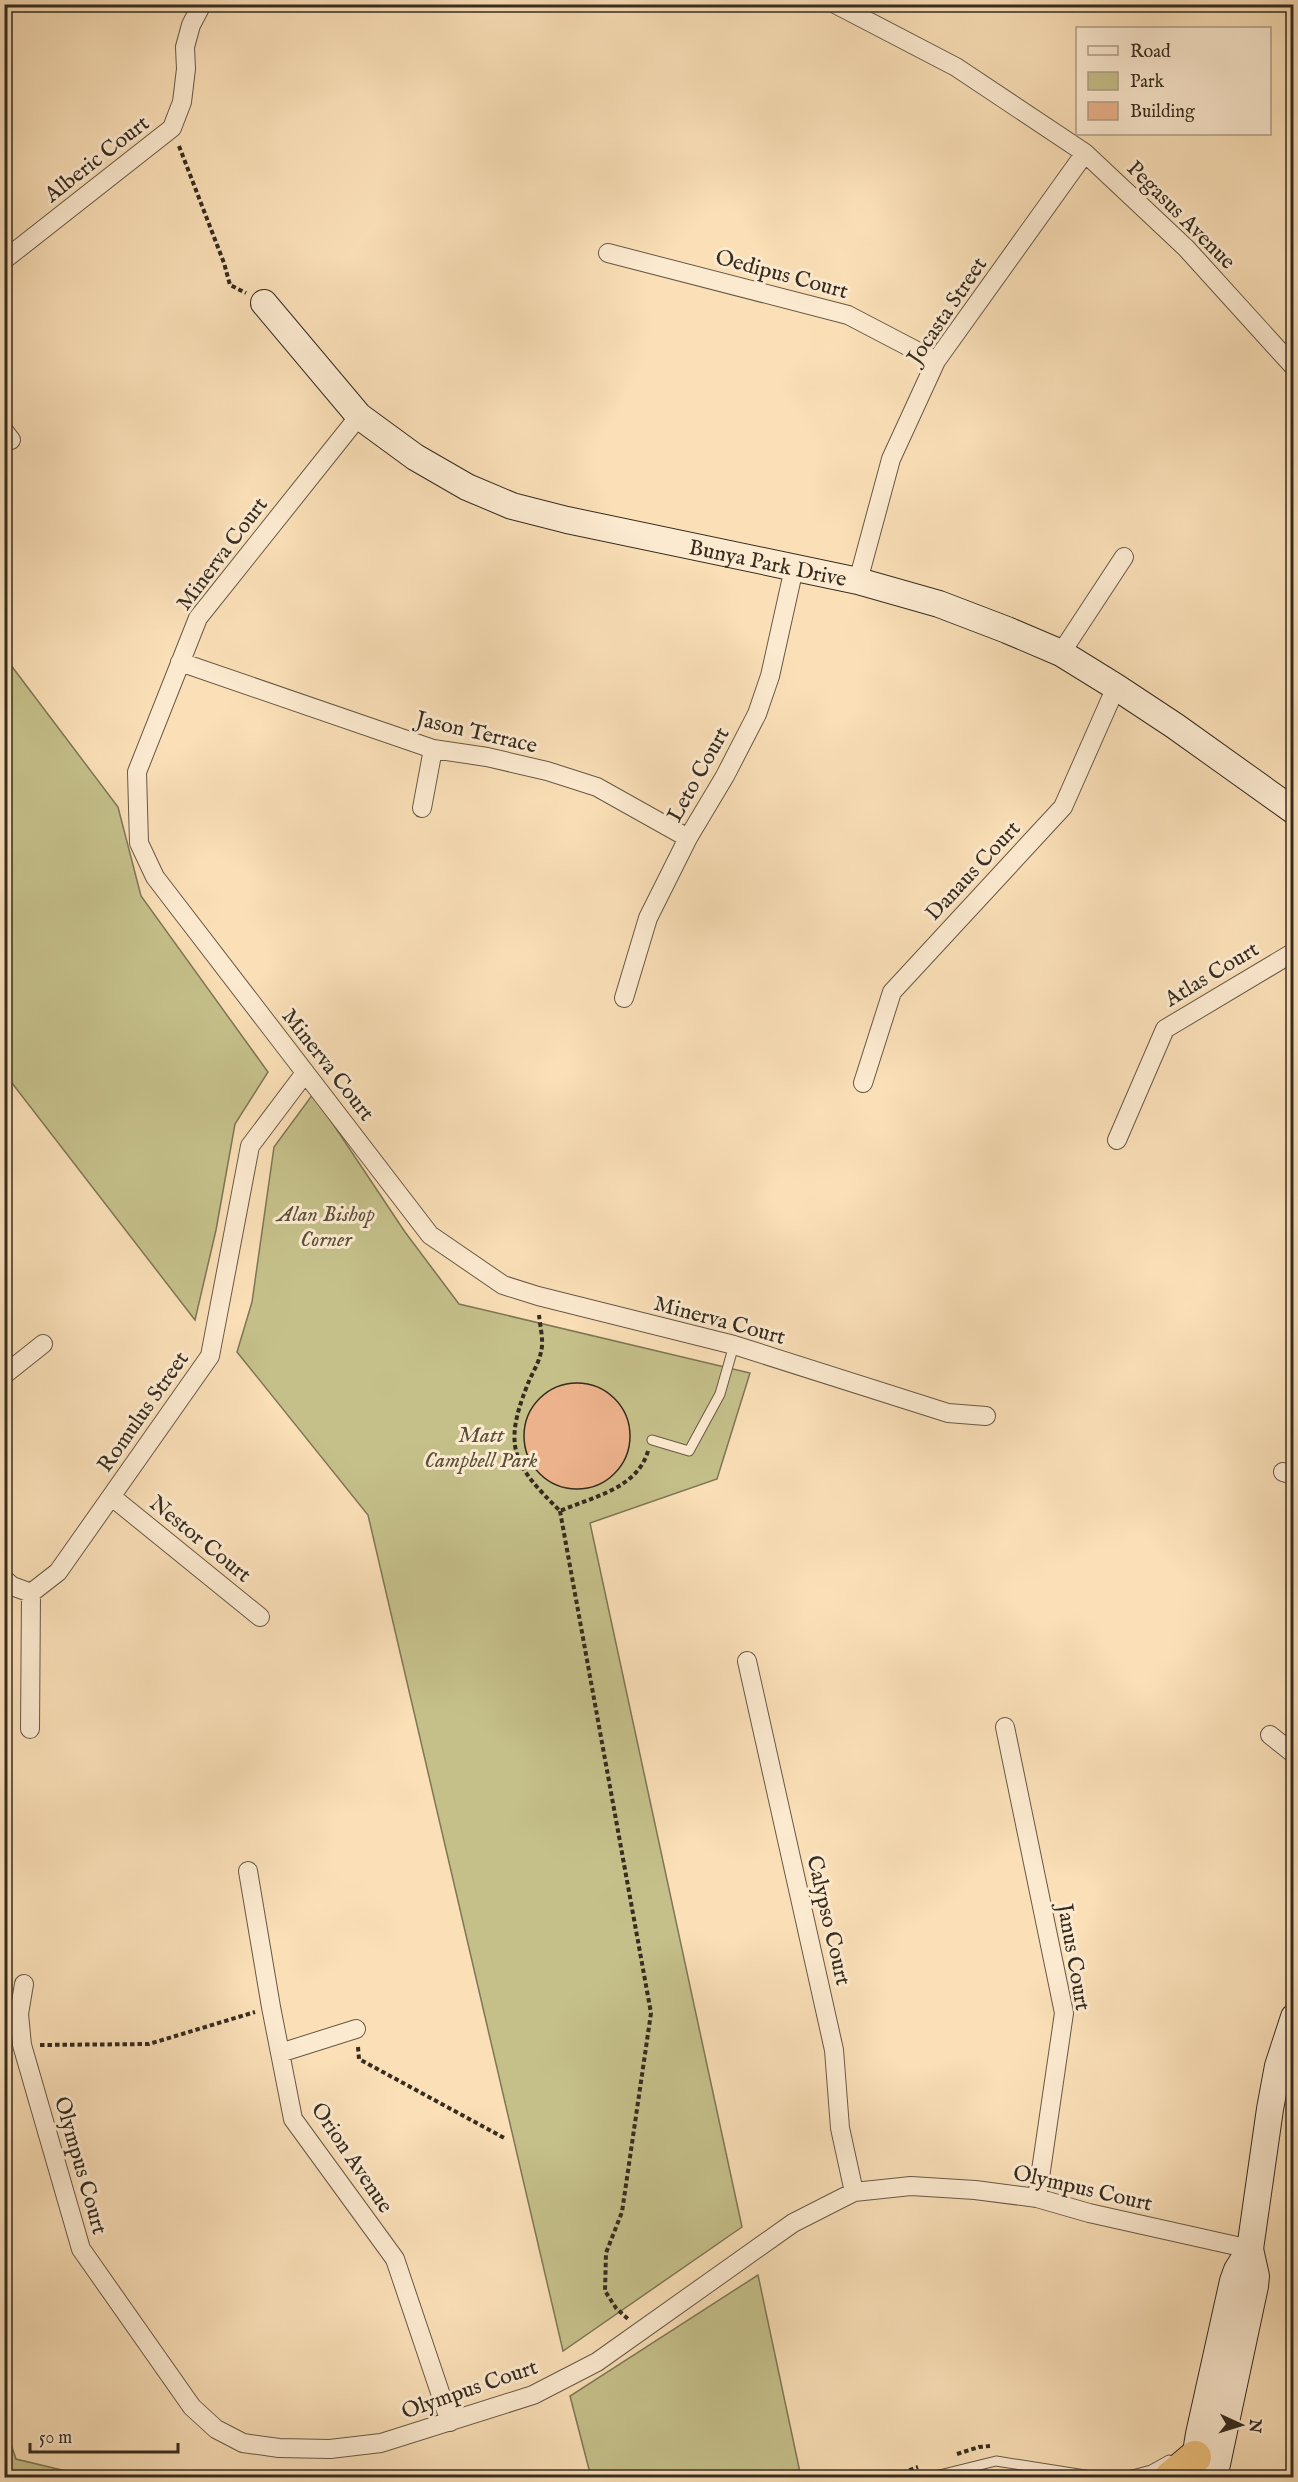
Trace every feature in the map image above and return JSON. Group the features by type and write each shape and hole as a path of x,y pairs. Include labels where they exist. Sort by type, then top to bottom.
{"street":[{"name":"Alberic Court","path":"4,260 172,128 182,102 186,69 185,47 191,26 202,4"},
{"name":"Pegasus Avenue","path":"835,4 956,67 1085,153 1186,248 1293,367"},
{"name":"Jocasta Street","path":"858,580 891,459 936,362 1085,153"},
{"name":"Oedipus Court","path":"608,253 848,315 936,362"},
{"name":"Bunya Park Drive","path":"264,303 359,416 416,457 467,487 512,506 567,520 858,580 939,604 1061,653 1175,726 1293,811"},
{"name":"Minerva Court","path":"359,416 198,618 137,772 139,843 155,877 430,1235 503,1285 538,1296 734,1345 948,1413 986,1416"},
{"path":"1061,653 1124,557"},
{"name":"Leto Court","path":"624,998 648,918 688,838 725,776 757,714 770,676 794,568"},
{"name":"Jason Terrace","path":"180,663 434,749 487,757 547,771 597,787 688,838"},
{"name":"Danaus Court","path":"863,1083 892,992 1063,807 1116,687"},
{"path":"422,808 434,749"},
{"name":"Atlas Court","path":"1117,1140 1165,1029 1293,952"},
{"name":"Romulus Street","path":"31,1593 58,1572 210,1356 250,1146 305,1073"},
{"path":"4,1375 43,1344"},
{"name":"Nestor Court","path":"112,1497 260,1617"},
{"path":"4,1579 12,1586 31,1593 30,1729"},
{"name":"Calypso Court","path":"747,1661 834,2050 840,2128 854,2192"},
{"name":"Janus Court","path":"1005,1727 1064,2013 1037,2198"},
{"path":"1270,1735 1293,1754"},
{"name":"Orion Avenue","path":"248,1871 270,2007 293,2119 396,2259 450,2422"},
{"name":"Olympus Court","path":"24,1984 19,2014 22,2045 81,2250 192,2407 216,2429 243,2443 279,2448 330,2449 381,2443 533,2395 597,2362 638,2335 793,2223 854,2192 911,2186 975,2190 1037,2198 1089,2213 1250,2249"},
{"path":"1190,2460 1255,2286 1256,2276 1250,2249 1270,2109 1278,2066 1293,2017"},
{"path":"280,2053 356,2029"},
{"path":"1190,2460 1233,2282 1237,2270 1250,2249"}],"lane":[{"path":"652,1440 689,1451 720,1394 734,1345"},
{"path":"1121,2478 1190,2460"},
{"path":"927,2478 996,2461 1104,2478"}],"path":[{"path":"172,128 224,263 230,285 264,303"},
{"path":"538,1296 542,1351 517,1416 514,1444 520,1466 560,1511 651,2013 622,2212 606,2253 605,2291 616,2308 629,2319 638,2335"},
{"path":"560,1511 621,1487 645,1462 652,1440"},
{"path":"22,2045 149,2044 270,2007"},
{"path":"356,2029 359,2059 506,2139"}],"green space":[{"path":"4,656 118,807 141,896 268,1072 235,1124 216,1230 195,1320 5,1074"},
{"name":"Matt Campbell Park","path":"313,1094 405,1232 459,1304 750,1373 717,1479 590,1523 742,2227 563,2351 368,1515 237,1352 252,1302 274,1147"},
{"path":"758,2275 801,2477 591,2477 570,2396"},
{"path":"4,2424 16,2459 70,2472 75,2477 5,2477"}],"building":[{"path":"577,1383 597,1387 614,1399 626,1416 630,1436 626,1456 614,1473 597,1485 577,1489 557,1485 540,1473 528,1456 524,1436 528,1416 540,1399 557,1387"}],"park label":[{"name":"Alan Bishop Corner","path":"326,1226"}]}
